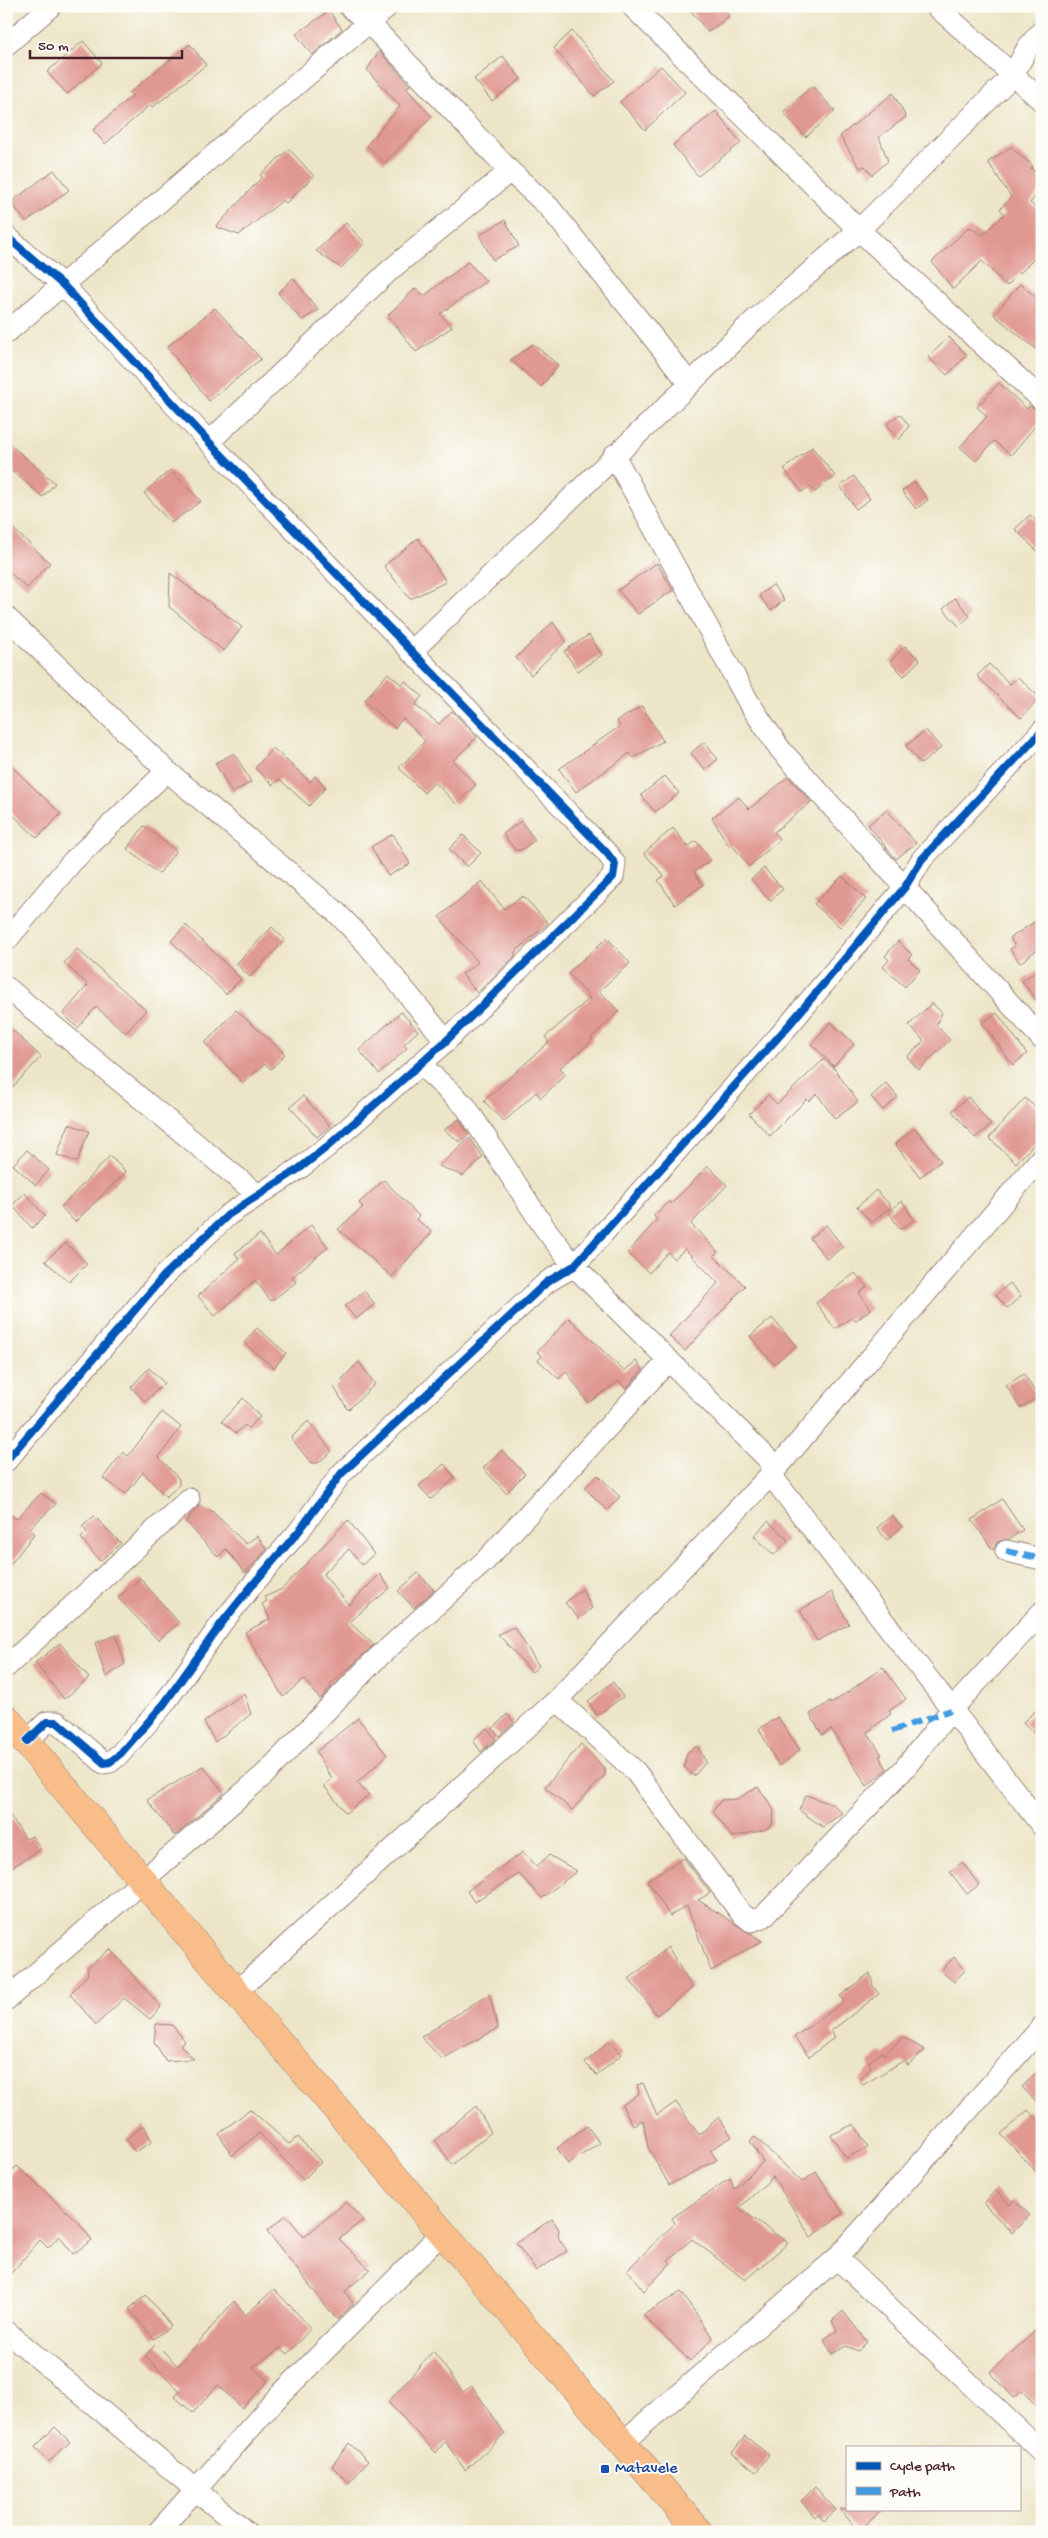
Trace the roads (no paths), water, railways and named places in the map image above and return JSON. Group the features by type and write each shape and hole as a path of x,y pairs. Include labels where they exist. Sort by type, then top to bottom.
{"highway":[{"path":"6,1718 236,1992 699,2532"}],"street":[{"path":"6,45 51,6"},
{"path":"349,6 369,23 510,171 549,207 690,384"},
{"path":"6,333 388,6"},
{"path":"632,6 859,230 1042,400"},
{"path":"936,6 1042,101"},
{"path":"410,652 690,384 734,339 859,230 1013,75 1028,47 1042,31"},
{"path":"209,442 390,270 510,171"},
{"path":"6,236 63,285 209,442 410,652 607,853 615,864 613,877 446,1041 300,1168 228,1215 164,1277 6,1461"},
{"path":"614,455 754,711 800,774 1042,1039"},
{"path":"6,617 167,771 334,910 367,944 446,1041"},
{"path":"27,1741 47,1722 57,1722 104,1763 110,1762 120,1754 164,1704 221,1624 300,1531 341,1474 547,1282 574,1266 789,1025 905,887 922,859 1042,731"},
{"path":"6,941 72,862 167,771"},
{"path":"6,987 258,1195"},
{"path":"420,1064 466,1107 544,1227 574,1266 669,1360 774,1471 951,1710 1042,1826"},
{"path":"236,1992 557,1700 774,1471 1042,1157"},
{"path":"6,2000 266,1774 374,1660 486,1560 669,1360"},
{"path":"6,1667 189,1500"},
{"path":"1006,1551 1042,1558"},
{"path":"557,1700 635,1771 740,1913 751,1922 763,1917 904,1769 951,1710 1042,1612"},
{"path":"623,2442 837,2258 1042,2027"},
{"path":"158,2532 194,2489 276,2399 443,2232"},
{"path":"837,2258 1042,2452"},
{"path":"6,2331 246,2532"}],"place":[{"name":"Matavele","path":"605,2469"}]}
